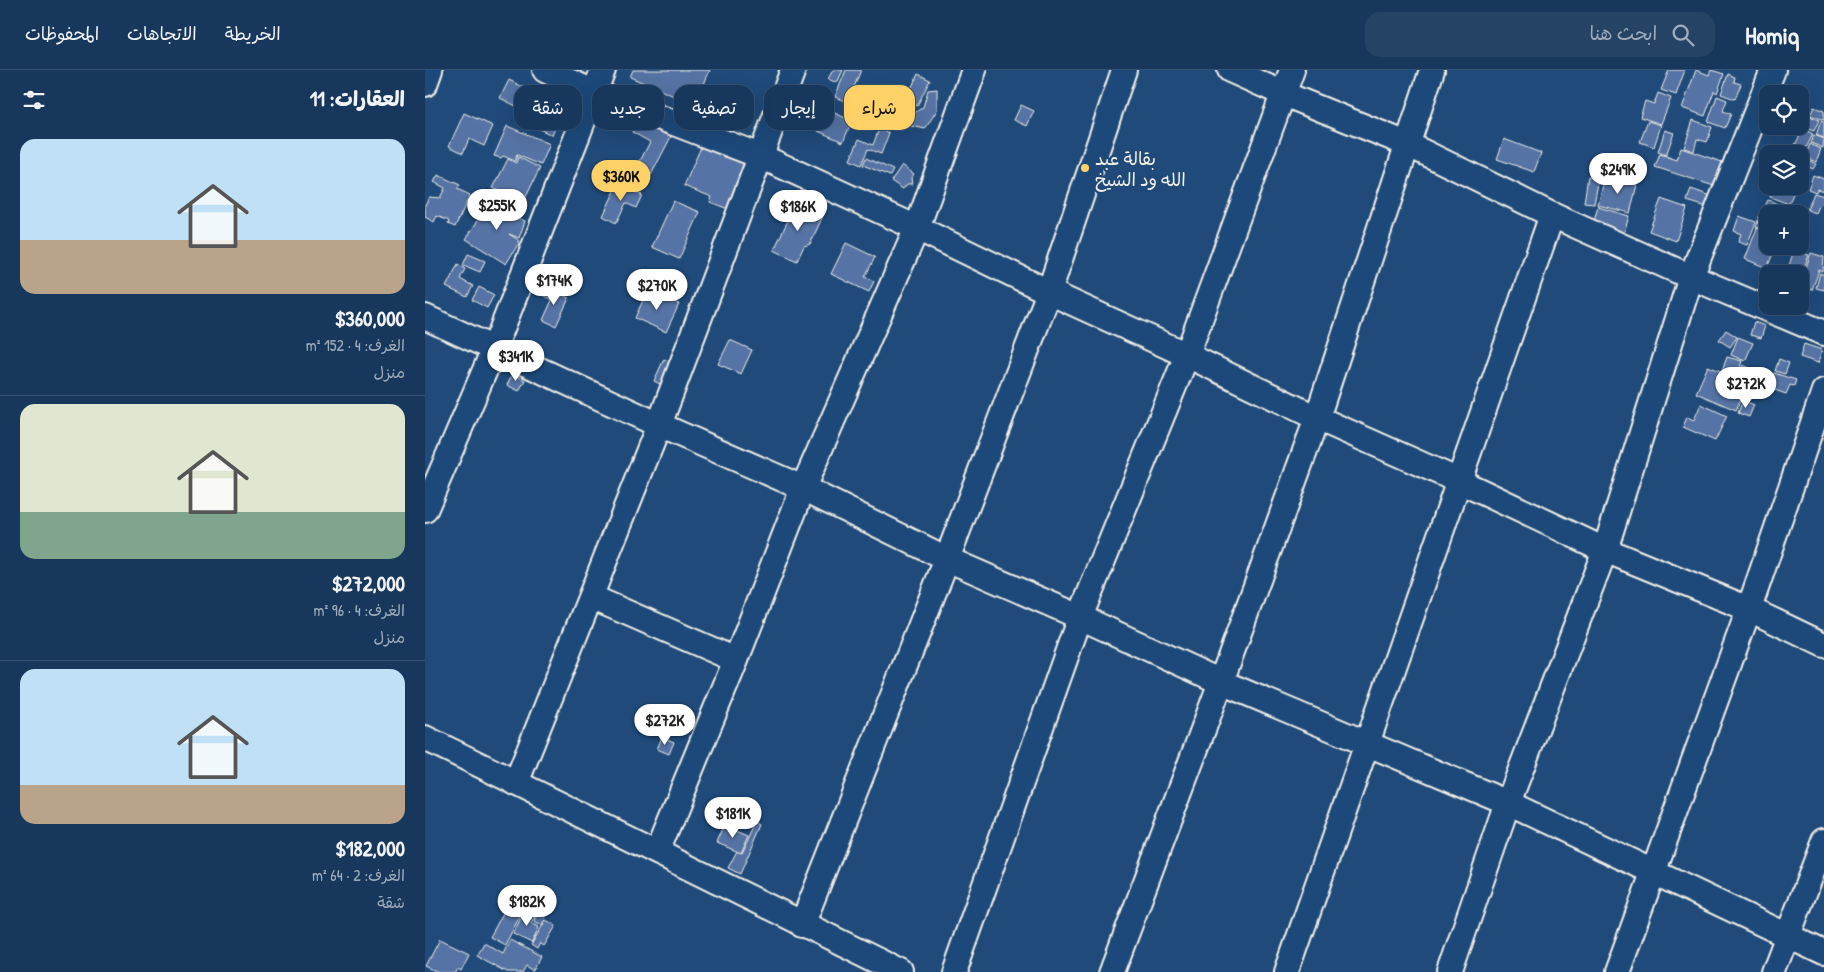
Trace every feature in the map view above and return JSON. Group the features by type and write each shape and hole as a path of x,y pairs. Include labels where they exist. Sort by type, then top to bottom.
{"street":[{"path":"425,84 430,70"},
{"path":"545,70 592,92"},
{"path":"596,85 603,70"},
{"path":"516,783 659,425 793,70"},
{"path":"657,852 736,660 803,488 917,228 974,70"},
{"path":"802,925 947,559 1049,292 1124,70"},
{"path":"1230,70 1407,144 1552,215 1691,277 1824,333"},
{"path":"954,972 1080,617 1187,355 1292,70"},
{"path":"1114,971 1317,418 1432,70"},
{"path":"1450,972 1509,803 1605,550 1691,277 1773,70"},
{"path":"425,510 494,349 592,95"},
{"path":"664,119 760,156 1187,355 1317,418 1459,481 1605,550 1749,609 1824,645"},
{"path":"1287,972 1552,215"},
{"path":"425,317 659,425 803,488 947,559 1080,617 1221,682 1509,803 1824,953"},
{"path":"1617,972 1749,609 1824,392"},
{"path":"591,597 736,660"},
{"path":"425,738 901,972"},
{"path":"1774,972 1824,841"}],"building":[{"path":"633,70 710,70 704,85 674,85 674,96 664,92 664,85 649,85 630,77"},
{"path":"833,70 843,70 837,83 828,79"},
{"path":"846,70 861,70 855,85 844,85 844,100 835,97"},
{"path":"1669,70 1685,70 1676,95 1661,90"},
{"path":"1696,70 1709,75 1711,70 1724,74 1717,93 1714,91 1705,116 1682,108"},
{"path":"918,74 930,80 917,106 915,105 915,85 913,85"},
{"path":"1728,74 1735,77 1734,82 1741,84 1735,99 1721,94"},
{"path":"509,80 519,85 514,85 514,105 500,98"},
{"path":"937,89 937,110 925,129 915,127 915,113 923,107 928,90"},
{"path":"1658,93 1671,98 1661,124 1640,117 1645,101 1654,104"},
{"path":"1717,96 1727,100 1723,111 1731,114 1725,128 1708,122"},
{"path":"1021,105 1034,111 1027,126 1014,120"},
{"path":"1814,107 1824,111 1824,120 1810,115"},
{"path":"464,113 493,126 484,146 469,139 463,153 449,146"},
{"path":"834,113 844,117 844,130 848,130 843,142 818,131 834,130"},
{"path":"1810,116 1819,120 1814,131 1809,129"},
{"path":"1693,120 1712,127 1707,142 1697,139 1694,151 1684,148"},
{"path":"1648,121 1661,125 1654,147 1640,142"},
{"path":"1821,121 1824,122 1824,138 1816,135"},
{"path":"507,126 550,144 541,165 517,155 515,161 503,156 501,158 494,156"},
{"path":"664,126 674,131 651,175 637,167 650,142 632,132 633,130 664,130"},
{"path":"541,130 554,130 552,135"},
{"path":"879,130 889,133 881,154 868,149 861,165 850,160 859,139 873,145"},
{"path":"1665,130 1674,133 1666,155 1658,152"},
{"path":"1809,132 1813,134 1808,145 1795,145 1800,135 1809,135"},
{"path":"1814,135 1824,139 1823,148 1811,143"},
{"path":"1504,139 1541,153 1534,172 1497,159"},
{"path":"1810,144 1821,149 1816,162 1809,159"},
{"path":"701,147 728,158 732,147 757,156 736,212 710,202 712,197 684,186"},
{"path":"1681,148 1722,162 1714,186 1655,167 1660,154 1677,160"},
{"path":"518,157 540,168 523,203 493,188 508,159 516,163"},
{"path":"866,158 893,170 890,176 863,165"},
{"path":"1809,160 1816,164 1813,169 1809,167"},
{"path":"902,165 914,174 911,178 912,184 907,184 903,189 891,181"},
{"path":"438,175 460,185 457,189 470,195 455,227 448,224 449,221 437,216 434,222 425,217 425,205 429,197 440,198 445,188 434,182"},
{"path":"1813,175 1824,179 1824,191 1817,189 1816,192 1809,189"},
{"path":"1588,176 1599,178 1594,204 1584,203"},
{"path":"1605,177 1637,185 1630,213 1598,205"},
{"path":"618,184 642,195 636,208 626,203 616,223 603,216"},
{"path":"1691,189 1711,196 1707,207 1687,201"},
{"path":"1814,193 1824,196 1824,205 1820,204 1816,213 1809,211 1809,205"},
{"path":"1771,195 1792,195 1789,204 1770,197"},
{"path":"492,198 516,213 518,218 525,221 519,238 509,234 520,241 506,264 466,239"},
{"path":"1661,199 1687,208 1676,241 1649,231"},
{"path":"1768,200 1780,205 1766,205"},
{"path":"673,201 700,212 679,259 652,247"},
{"path":"796,203 823,216 810,244 804,246 797,261 774,250"},
{"path":"1598,207 1629,216 1624,233 1593,224"},
{"path":"1739,216 1756,222 1747,245 1738,242 1741,234 1734,231"},
{"path":"1759,217 1759,228 1756,227"},
{"path":"1757,228 1759,229 1759,255 1772,255 1768,265 1760,265 1745,259"},
{"path":"846,243 875,257 865,277 874,281 869,292 831,274"},
{"path":"1811,253 1824,257 1823,272 1819,270 1812,290 1809,289 1809,265 1807,265"},
{"path":"468,254 485,261 480,272 463,265"},
{"path":"1792,255 1809,255 1805,265 1789,265"},
{"path":"458,264 465,269 460,279 473,286 467,297 446,287"},
{"path":"1820,273 1824,275 1824,290 1816,288"},
{"path":"544,286 569,298 556,326 543,320 552,300 540,294"},
{"path":"479,287 494,295 487,308 472,300"},
{"path":"648,289 679,304 666,332 635,318"},
{"path":"1754,322 1765,326 1761,338 1750,335"},
{"path":"1726,330 1737,337 1730,347 1719,340"},
{"path":"1738,337 1753,343 1745,361 1731,355"},
{"path":"730,340 752,350 741,374 718,364"},
{"path":"1804,344 1822,350 1818,363 1800,357"},
{"path":"1727,357 1742,361 1737,376 1722,371"},
{"path":"664,359 677,365 666,387 654,381"},
{"path":"1779,359 1789,363 1785,374 1775,371"},
{"path":"1743,365 1754,370 1749,379 1739,375"},
{"path":"1708,366 1748,382 1736,410 1696,393"},
{"path":"1774,373 1796,380 1794,386 1790,385 1786,394 1769,388"},
{"path":"512,374 525,380 519,391 507,385"},
{"path":"1743,400 1754,405 1749,417 1738,413"},
{"path":"1701,404 1727,416 1715,441 1683,427 1687,417 1694,420"},
{"path":"662,737 674,742 669,754 657,749"},
{"path":"717,802 730,808 724,823 710,817"},
{"path":"757,821 762,824 740,874 728,868 737,851 742,853"},
{"path":"725,825 749,835 741,853 717,843"},
{"path":"509,902 523,910 505,945 490,937"},
{"path":"525,910 536,915 531,923 539,927 532,943 513,934"},
{"path":"538,913 546,917 542,925 534,921"},
{"path":"546,920 556,926 544,946 540,943 537,949 531,945"},
{"path":"440,939 469,953 461,969 458,967 455,972 439,972 426,966"},
{"path":"510,940 542,957 535,970 527,965 523,972 508,972 477,955 484,943 503,954"}],"place":[{"name":"بقالة عبد الله ود الشيخ","path":"1085,168"}]}
